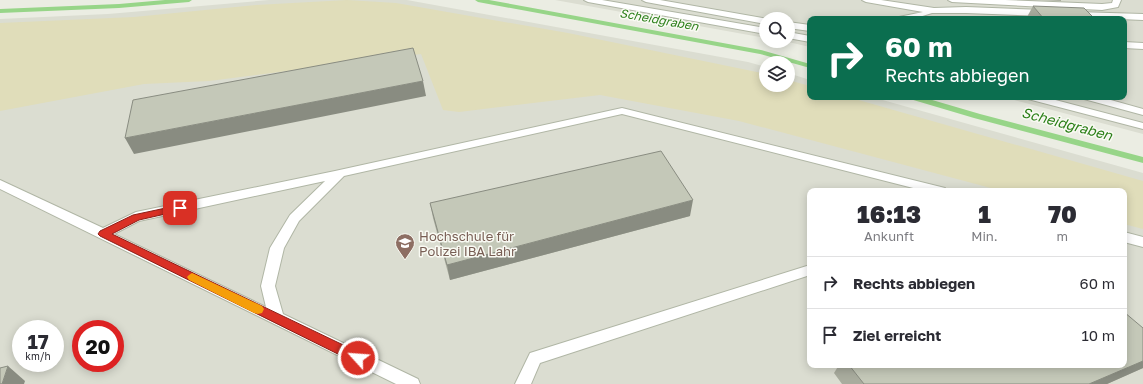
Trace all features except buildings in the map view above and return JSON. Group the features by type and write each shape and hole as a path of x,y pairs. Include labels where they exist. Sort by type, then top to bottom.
{"lane":[{"path":"588,0 759,30"},
{"path":"646,0 759,20"},
{"path":"866,0 934,11 966,10 1051,14"},
{"path":"952,0 1102,7 1115,5 1117,0"},
{"path":"914,16 934,11"},
{"path":"1066,14 1117,16"},
{"path":"1127,16 1143,17"},
{"path":"795,26 807,28"},
{"path":"795,36 807,38"},
{"path":"1127,45 1143,46"},
{"path":"1043,100 1143,126"},
{"path":"1099,100 1143,112"},
{"path":"103,234 136,218 622,111 929,188"},
{"path":"278,319 268,286 277,248 294,218 340,173"},
{"path":"0,184 412,384"},
{"path":"1127,238 1143,242"},
{"path":"523,384 535,358 807,271"}],"shaded area":[{"name":"Hochschule für Polizei IBA Lahr","path":"269,0 407,0 748,62 759,65 759,92 795,92 795,75 807,79 807,100 883,100 1143,173 1143,384 0,384 0,19 108,14"},
{"path":"347,0 396,3 568,33 759,73 759,92 795,92 795,82 807,85 807,100 859,100 1143,181 1143,229 1127,225 1127,188 991,188 739,121 600,95 459,112 443,110 421,54 209,81 144,84 0,111 0,23 134,17 256,5"},
{"path":"555,0 1143,0 1143,134 1014,100 1127,100 1127,16 807,16 807,46 795,44 795,12 759,12 759,37"}],"waterway":[{"name":"Scheidgraben","path":"0,11 119,6 189,0"},
{"name":"Scheidgraben","path":"478,0 761,52 807,65"},
{"name":"Scheidgraben","path":"923,100 977,116 1143,160"}],"slow traffic":[{"path":"192,277 258,309"}],"place":[{"name":"Hochschule für Polizei IBA Lahr","path":"405,260"}],"route":[{"path":"180,208 136,218 103,234 358,358"}]}
